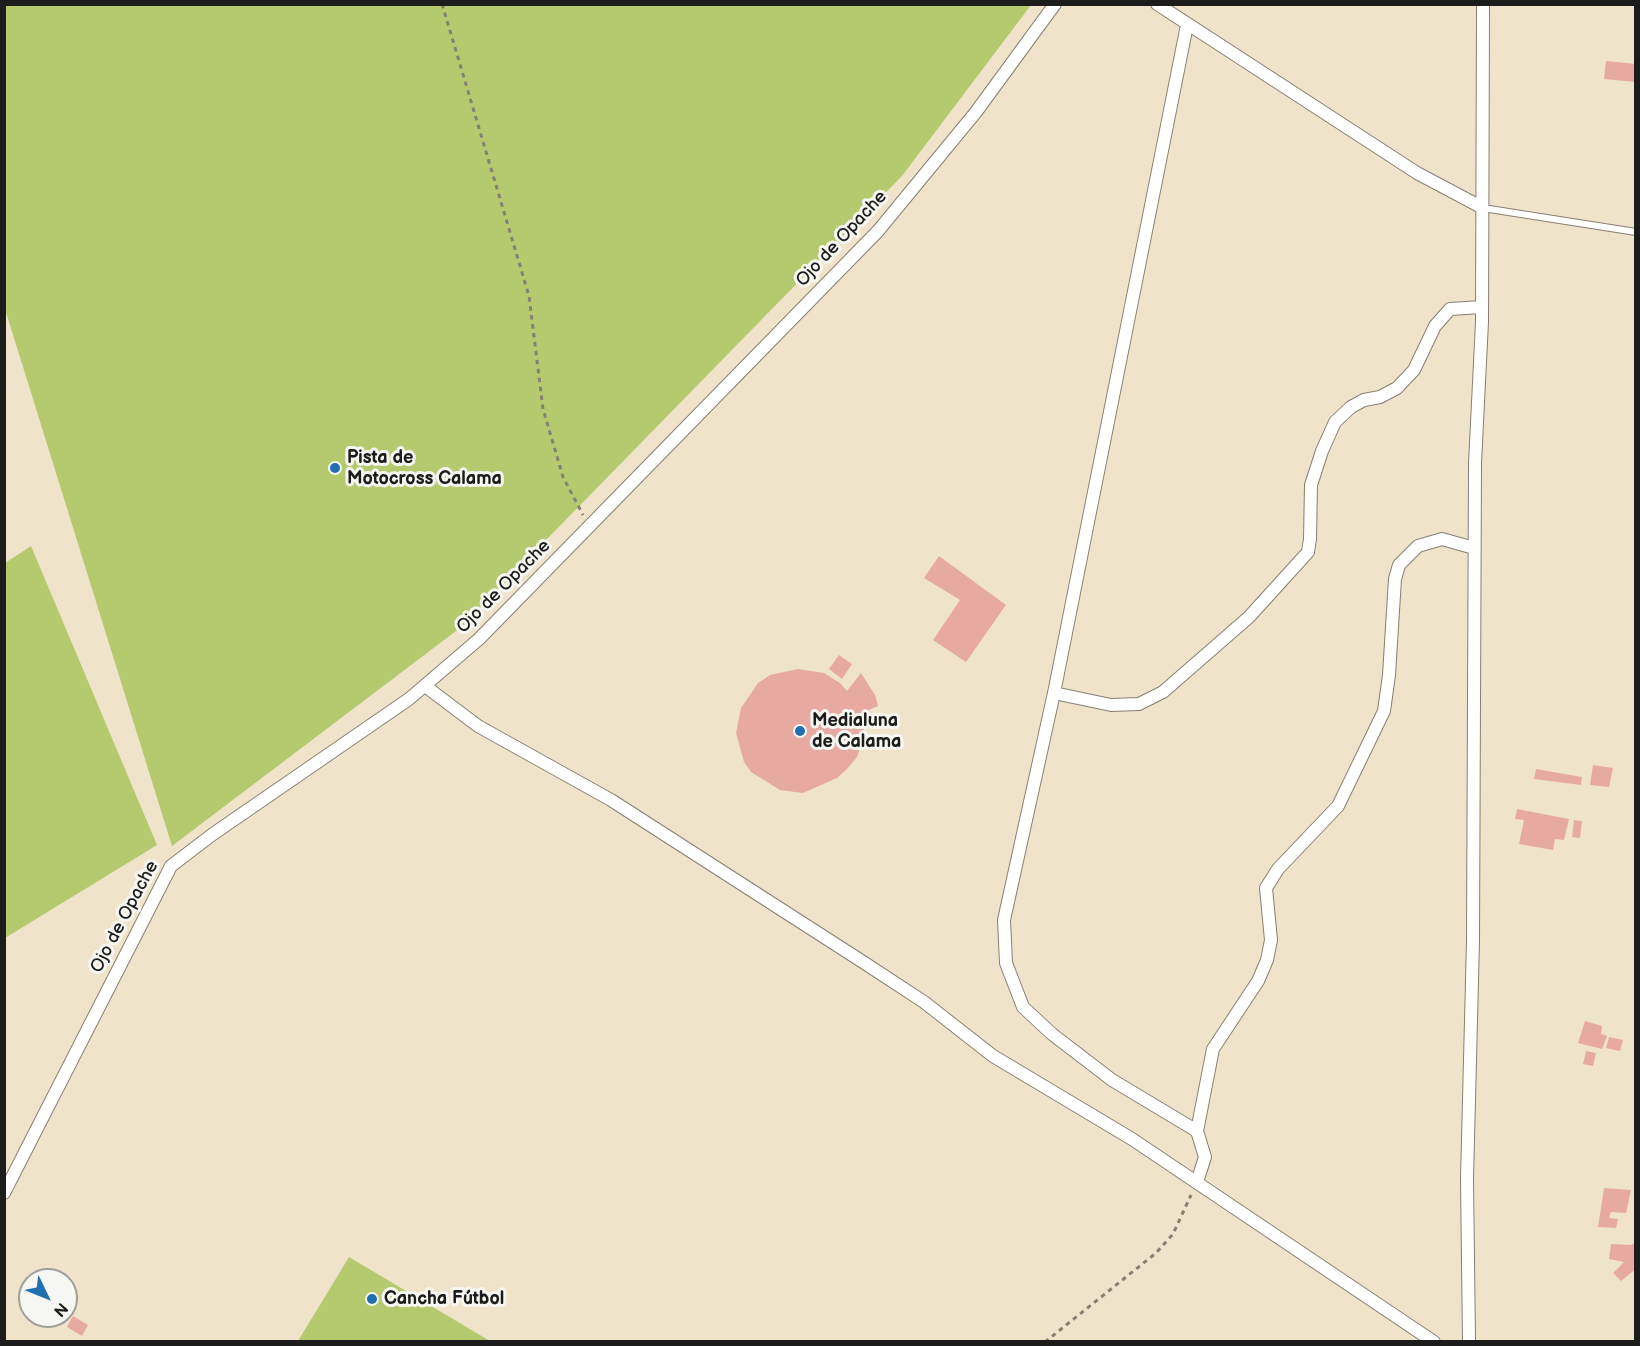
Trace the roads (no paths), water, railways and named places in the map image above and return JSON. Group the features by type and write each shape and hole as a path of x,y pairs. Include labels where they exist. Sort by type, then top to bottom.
{"street":[{"name":"Ojo de Opache","path":"4,1193 171,866 425,686 479,639 878,231 976,112 1055,4"},
{"path":"1157,4 1417,173 1483,208"},
{"path":"1469,1341 1467,1179 1473,929 1474,463 1482,307 1483,4"},
{"path":"1187,25 1054,693 1004,920 1006,963 1023,1007 1052,1034 1112,1080 1197,1131"},
{"path":"1054,693 1111,705 1139,704 1163,692 1250,617 1308,552 1311,485 1322,451 1335,422 1351,407 1364,400 1380,397 1397,388 1414,370 1435,326 1450,309 1482,307"},
{"path":"1197,1182 1205,1157 1197,1131 1213,1049 1258,981 1267,960 1271,926 1266,888 1278,869 1338,806 1384,711 1389,675 1395,579 1399,565 1418,546 1442,540 1474,548"},
{"path":"425,686 478,726 611,800 924,1002 993,1056 1197,1182 1434,1341"}],"lane":[{"path":"1483,208 1635,232"}],"place":[{"name":"Pista de Motocross Calama","path":"335,468"},
{"name":"Medialuna de Calama","path":"800,731"},
{"name":"Cancha Fútbol","path":"372,1299"}]}
